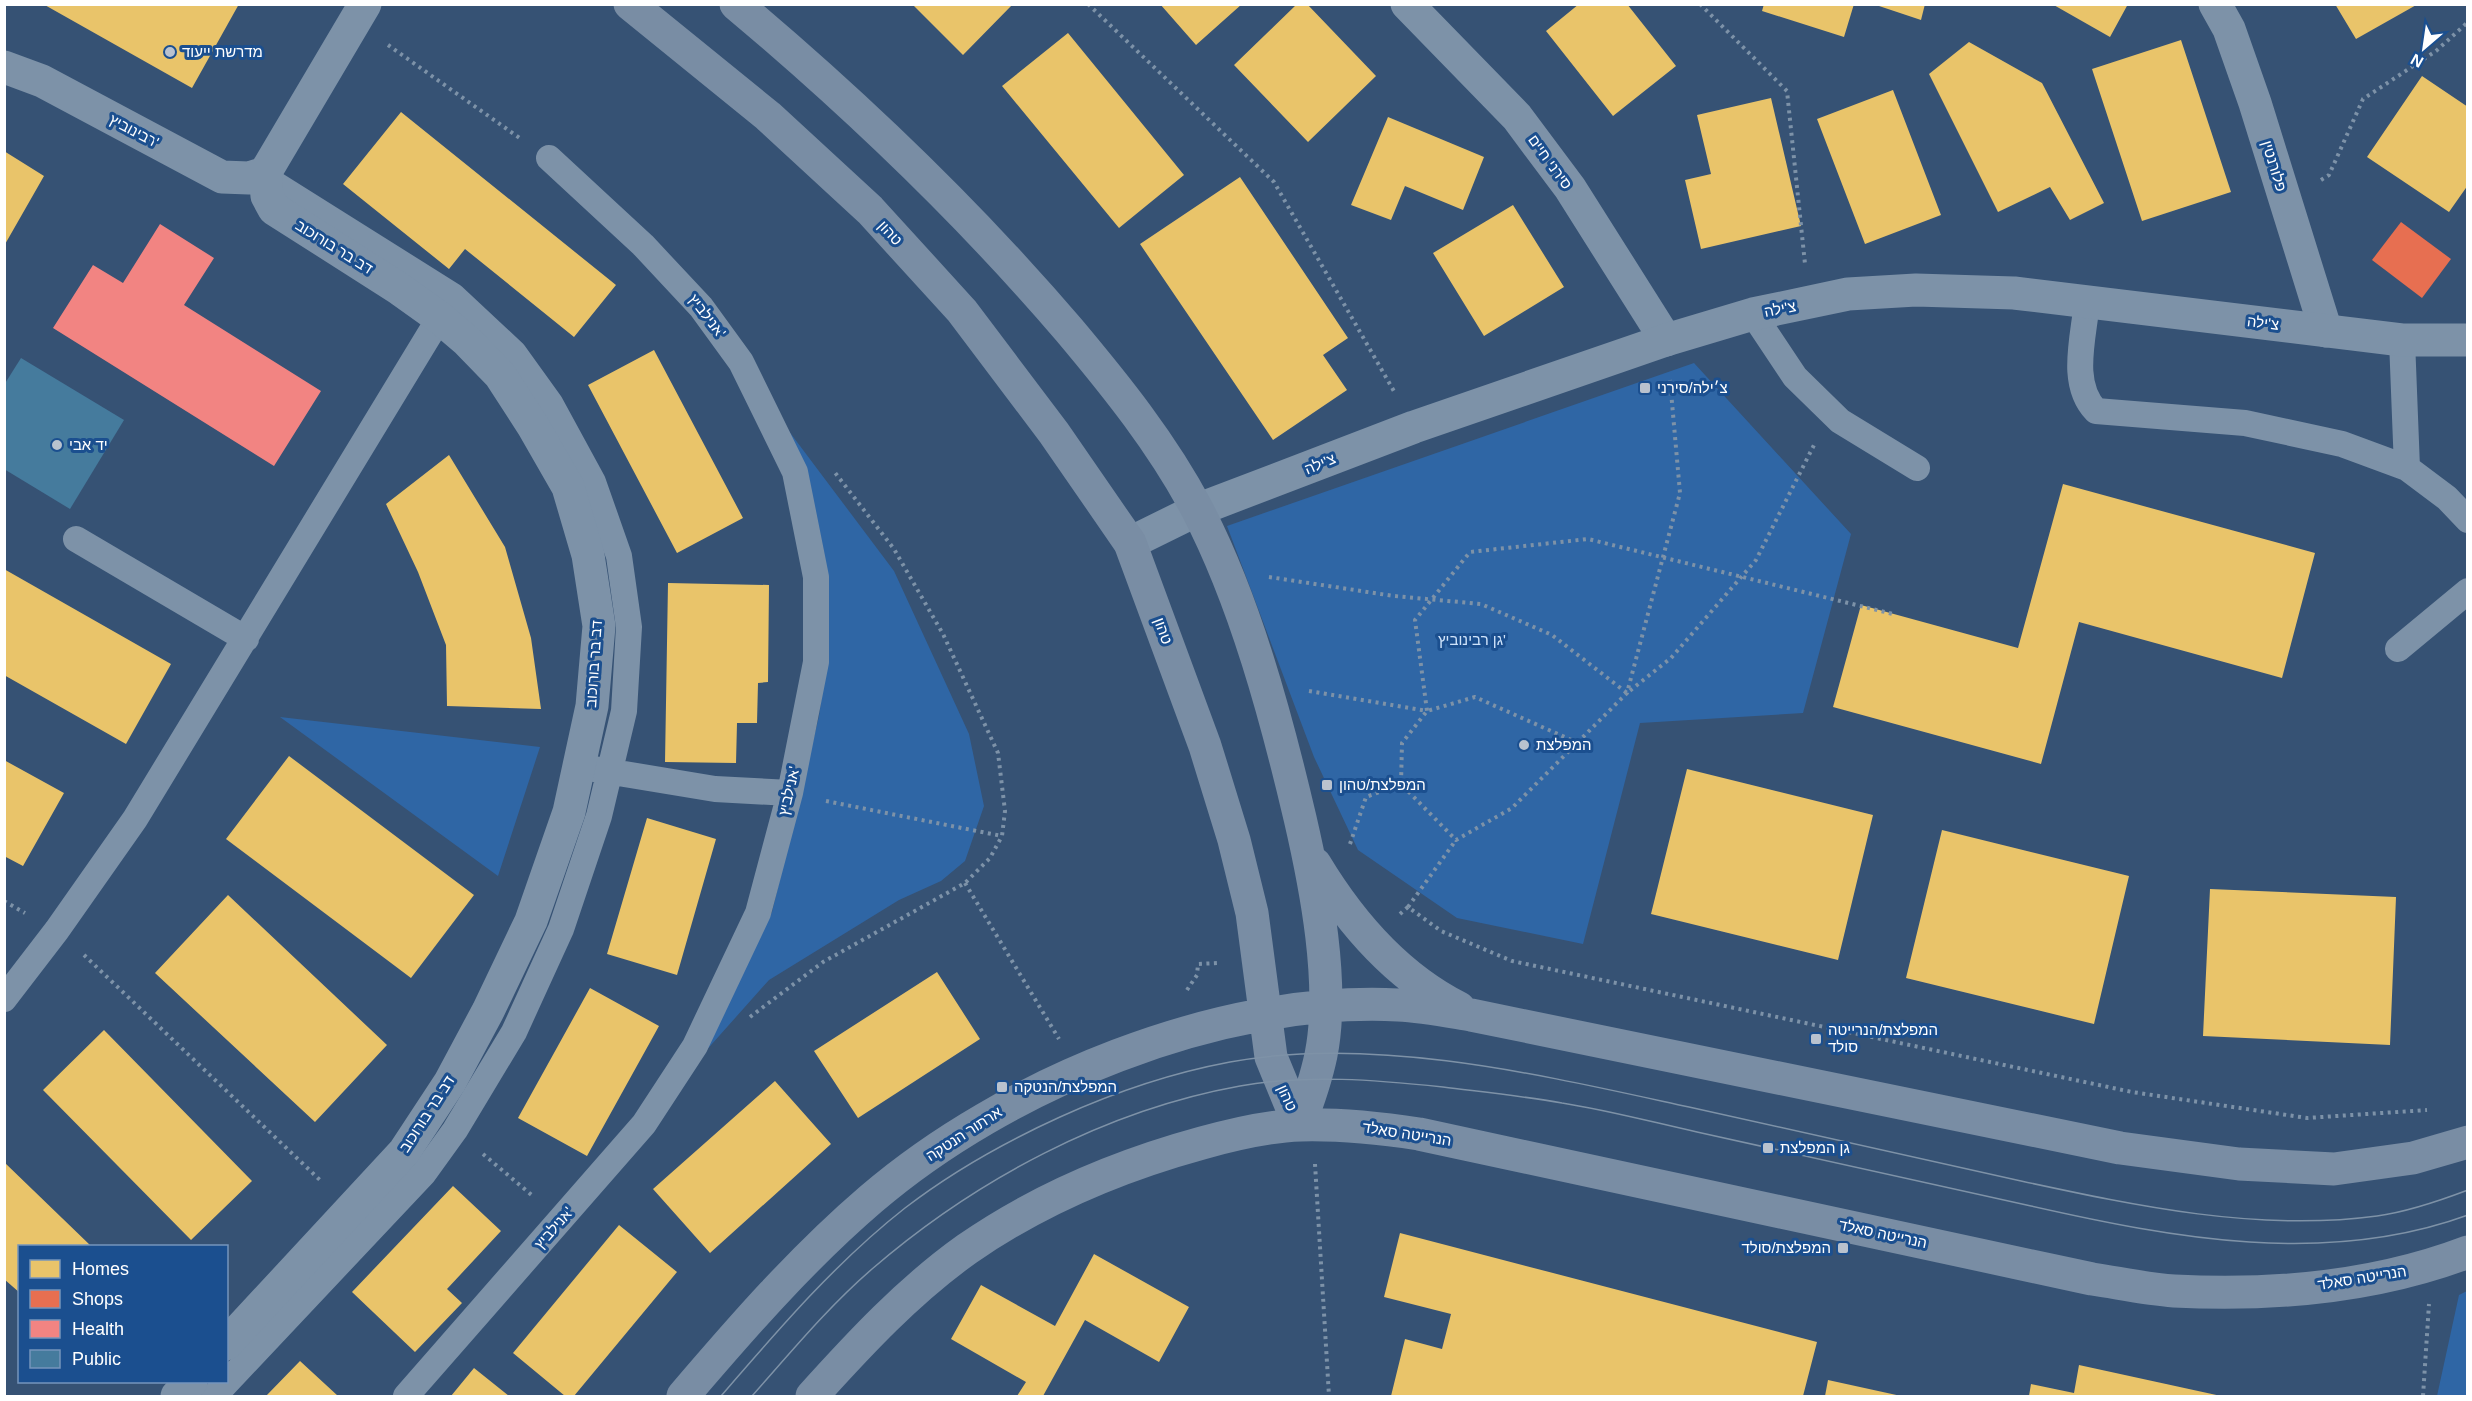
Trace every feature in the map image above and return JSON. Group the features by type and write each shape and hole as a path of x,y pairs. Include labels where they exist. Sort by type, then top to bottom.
{"main road":[{"name":"טהון","path":"630,4 768,116 870,210 962,311 1054,433 1130,543 1204,746 1234,840 1252,913 1274,1065 1299,1125"},
{"name":"טהון","path":"736,4 820,75 924,174 1018,271 1120,391 1167,458 1197,510 1224,570 1283,744 1316,897 1326,1008 1321,1055 1299,1125"},
{"path":"1308,852 1332,892 1373,940 1409,975 1471,1015"},
{"path":"1326,1008 1398,1005 1471,1015 2120,1148 2228,1163 2334,1168 2413,1158 2468,1142"},
{"name":"ארתור הנטקה","path":"683,1396 767,1298 872,1198 936,1150 1009,1105 1076,1072 1143,1047 1209,1027 1265,1015 1326,1008"},
{"path":"812,1396 860,1343 913,1292 967,1249 1029,1210 1098,1176 1163,1154 1243,1132 1299,1125"},
{"name":"הנרייטה סאלד","path":"1299,1125 1368,1127 1419,1134 2092,1279 2171,1290 2229,1292 2336,1285 2431,1266 2468,1252"}],"street":[{"name":"סירני חיים","path":"1407,4 1517,117 1570,188 1666,340"},
{"name":"פלורנטין","path":"2215,4 2229,29 2326,331"},
{"path":"266,173 360,13"},
{"name":"רבינוביץ'","path":"4,67 42,81 222,177 249,178 266,173"},
{"name":"דב בר בורוכוב","path":"228,1342 404,1152 450,1082 489,1011 531,921 569,812 594,770 592,706 599,626 588,555 568,487 500,375 468,341 447,307 398,288 274,209 267,195 266,173"},
{"name":"צ'ילה","path":"1130,543 1197,510 1414,427 1666,340 1753,314 1848,294 1916,290 2014,293 2402,340 2468,340"},
{"path":"177,1396 190,1383"}],"lane":[{"name":"אנילביץ'","path":"406,1396 644,1124 696,1046 758,913 790,793 816,662 816,577 795,472 741,362 701,307 643,244 549,158"},
{"path":"2088,302 2080,375 2085,399 2096,411 2245,423 2342,444 2407,468 2447,498 2468,520"},
{"path":"4,999 57,930 135,819 447,307"},
{"path":"1753,314 1794,377 1830,412 1840,421 1917,468"},
{"path":"2402,340 2407,468"},
{"path":"76,539 246,639"},
{"path":"2398,649 2468,591"},
{"path":"228,1381 424,1173 454,1130 514,1032 561,929 599,816 594,770 715,789 790,793"},
{"path":"214,1396 226,1383"}],"path":[{"path":"1088,4 1274,182 1414,427"},
{"path":"1700,4 1787,91 1809,303"},
{"path":"360,13 549,158"},
{"path":"2287,205 2329,175 2363,99 2436,51 2468,22"},
{"path":"1628,693 1680,493 1666,340"},
{"path":"1373,940 1408,907 1456,840 1512,808 1628,693 1671,658 1756,560 1830,412"},
{"path":"742,1025 759,1009 823,962 965,883 990,858 1002,837 1005,811 998,753 943,634 894,549 830,467"},
{"path":"1456,840 1401,784 1402,743 1427,711 1415,620 1470,552 1588,539 1893,614"},
{"path":"1224,570 1394,596 1481,604 1552,635 1628,693"},
{"path":"1264,684 1427,711 1475,697 1578,742"},
{"path":"1332,892 1366,797 1401,784"},
{"path":"790,793 1002,837"},
{"path":"965,883 1062,1044"},
{"path":"4,902 57,930 352,1210"},
{"path":"1408,907 1441,931 1512,961 2132,1092 2307,1118 2438,1109"},
{"path":"454,1130 561,1219"},
{"path":"1315,1159 1329,1396"},
{"path":"2423,1396 2431,1266"}],"green space":[{"name":"גן רבינוביץ'","path":"1694,363 1851,534 1803,713 1640,723 1583,944 1457,918 1358,850 1314,757 1227,526"},
{"path":"776,414 894,571 969,734 984,806 965,861 941,881 899,900 769,980 703,1054 772,912 819,716 829,644 821,546"},
{"path":"280,717 540,747 498,876"},
{"path":"2467,1291 2467,1396 2437,1396 2459,1295"}],"building: Homes":[{"name":"מדרשת ייעוד","path":"43,4 239,4 192,88"},
{"path":"912,4 1013,4 963,55"},
{"path":"1160,4 1242,4 1196,45"},
{"path":"1297,4 1307,4 1376,76 1308,142 1234,65"},
{"path":"1579,4 1627,4 1676,66 1613,116 1546,31"},
{"path":"1764,4 1854,4 1844,37 1762,11"},
{"path":"1873,4 1925,4 1921,20"},
{"path":"2052,4 2128,4 2110,37"},
{"path":"2335,4 2418,4 2356,39"},
{"path":"1068,33 1184,175 1119,228 1002,86"},
{"path":"2181,40 2231,192 2142,221 2092,69"},
{"path":"1969,42 2042,83 2104,203 2070,220 2050,187 1998,212 1929,74"},
{"path":"2422,76 2468,107 2468,185 2449,212 2367,157"},
{"path":"1893,90 1941,215 1865,244 1817,119"},
{"path":"1771,98 1801,226 1701,249 1685,180 1711,174 1697,115"},
{"path":"401,112 616,285 574,337 465,249 449,269 343,184"},
{"path":"1388,117 1484,157 1463,210 1405,186 1391,220 1351,205"},
{"path":"4,151 44,176 4,246"},
{"path":"1240,177 1348,338 1323,355 1347,390 1273,440 1140,244"},
{"path":"1513,205 1564,287 1484,336 1433,253"},
{"path":"654,350 743,518 677,553 588,385"},
{"path":"449,455 505,547 531,638 541,709 447,706 446,645 418,572 386,504"},
{"path":"2063,484 2315,553 2282,678 2079,622 2041,764 1833,707 1861,605 2018,648"},
{"path":"4,569 171,664 126,744 4,675"},
{"path":"668,583 769,585 768,682 758,683 757,723 737,723 736,763 665,762"},
{"path":"289,756 474,895 411,978 226,839"},
{"path":"4,760 64,793 23,866 4,856"},
{"path":"1687,769 1873,815 1838,960 1651,914"},
{"path":"647,818 716,839 677,975 607,954"},
{"path":"1942,830 2129,876 2094,1024 1906,978"},
{"path":"2210,889 2396,897 2390,1045 2203,1036"},
{"path":"228,895 387,1045 315,1122 155,973"},
{"path":"937,972 980,1039 858,1118 814,1051"},
{"path":"590,988 659,1026 587,1156 518,1118"},
{"path":"104,1030 252,1181 191,1240 43,1090"},
{"path":"775,1081 831,1144 710,1253 653,1189"},
{"path":"4,1162 90,1245 18,1245 18,1291 4,1279"},
{"path":"453,1186 501,1231 447,1289 462,1303 415,1352 352,1292"},
{"path":"619,1225 677,1272 574,1396 565,1396 513,1353"},
{"path":"1400,1233 1817,1342 1803,1396 1391,1396 1405,1339 1442,1349 1451,1314 1384,1297"},
{"path":"1094,1254 1189,1307 1159,1362 1085,1320 1043,1396 1017,1396 1026,1382 951,1339 981,1285 1055,1326"},
{"path":"300,1361 338,1396 266,1396"},
{"path":"2079,1365 2221,1396 2029,1396 2031,1384 2074,1393"},
{"path":"474,1368 509,1396 451,1396"},
{"path":"1828,1380 1901,1396 1825,1396"}],"building: Shops":[{"path":"2401,222 2451,259 2422,298 2372,260"}],"building: Health":[{"path":"160,224 214,258 184,305 321,391 274,466 53,328 93,265 123,283"}],"building: Public":[{"name":"יד אבי","path":"21,358 124,420 70,509 4,469 4,385"}],"tram line":[{"path":"721,1396 786,1322 855,1251 923,1194 999,1147 1081,1108 1165,1078 1208,1066 1286,1055 1343,1053 1402,1056 1519,1072 1634,1095 2065,1190 2198,1214 2287,1221 2332,1220 2400,1212 2468,1190"},
{"path":"752,1396 825,1314 872,1269 954,1206 998,1178 1044,1153 1140,1112 1190,1097 1265,1082 1316,1079 1367,1080 1503,1094 1579,1106 2085,1218 2194,1237 2250,1242 2305,1243 2360,1240 2414,1231 2468,1215"}],"place":[{"name":"מדרשת ייעוד","path":"170,52"},
{"name":"צ׳ילה/סירני","path":"1645,388"},
{"name":"יד אבי","path":"57,445"},
{"name":"המפלצת","path":"1524,745"},
{"name":"המפלצת/טהון","path":"1327,785"},
{"name":"המפלצת/הנרייטה סולד","path":"1816,1039"},
{"name":"המפלצת/הנטקה","path":"1002,1087"},
{"name":"גן המפלצת","path":"1768,1148"},
{"name":"המפלצת/סולד","path":"1843,1248"}]}
